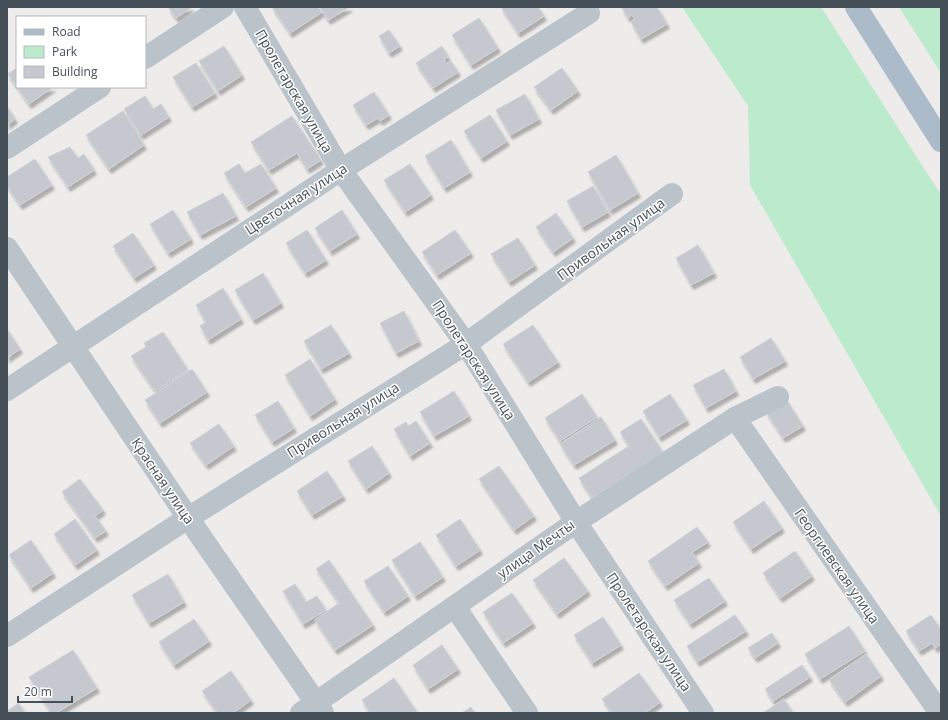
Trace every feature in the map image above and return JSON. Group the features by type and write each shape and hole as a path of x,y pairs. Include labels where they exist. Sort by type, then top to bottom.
{"main road":[{"path":"856,7 941,141"}],"street":[{"path":"146,57 223,7"},
{"name":"Пролетарская улица","path":"245,7 341,170 466,344 576,522 703,713"},
{"name":"Цветочная улица","path":"7,390 73,348 341,170 589,13"},
{"path":"7,148 98,88"},
{"name":"Привольная улица","path":"7,636 188,518 466,344 672,194"},
{"name":"Красная улица","path":"7,248 188,518 313,710"},
{"name":"улица Мечты","path":"313,710 455,607 576,522 735,418 778,397"},
{"name":"Георгиевская улица","path":"735,418 940,713"},
{"path":"455,607 527,713"}],"green space":[{"path":"682,7 821,7 941,195 941,516 750,185 748,106"},
{"path":"899,7 941,7 941,73"}],"building":[{"path":"168,7 192,7 176,18"},
{"path":"272,7 318,7 322,12 290,33"},
{"path":"320,7 350,7 328,20"},
{"path":"501,7 538,7 544,16 518,33"},
{"path":"657,7 667,24 641,39 631,22 635,19 632,15 628,18 622,8"},
{"path":"479,18 498,48 471,65 452,35"},
{"path":"389,30 400,46 389,53 379,36"},
{"path":"224,46 242,75 218,91 199,61"},
{"path":"442,46 448,57 444,59 446,64 451,61 458,72 433,88 416,63"},
{"path":"196,63 215,93 192,107 173,77"},
{"path":"562,68 578,91 551,110 534,87"},
{"path":"16,69 16,86 8,74"},
{"path":"18,88 52,88 29,104"},
{"path":"374,92 389,115 380,121 378,118 366,125 353,105"},
{"path":"525,94 539,119 510,135 496,110"},
{"path":"145,96 153,109 161,104 169,117 141,135 124,109"},
{"path":"7,106 15,119 7,125"},
{"path":"123,111 144,145 109,169 86,135"},
{"path":"490,115 507,141 481,158 464,131"},
{"path":"292,116 321,160 307,169 297,153 269,170 251,142"},
{"path":"451,140 470,172 444,188 425,156"},
{"path":"70,147 78,158 84,154 94,170 68,187 48,157"},
{"path":"616,155 638,193 610,210 588,172"},
{"path":"35,159 52,185 20,205 7,186 7,177"},
{"path":"239,164 245,173 261,164 276,188 246,207 224,173"},
{"path":"410,164 431,195 405,212 384,180"},
{"path":"593,186 608,212 582,227 567,201"},
{"path":"223,193 236,216 200,235 187,212"},
{"path":"173,210 191,239 168,253 150,224"},
{"path":"342,210 357,234 330,251 315,228"},
{"path":"556,213 573,238 553,252 536,227"},
{"path":"307,230 326,260 305,273 286,243"},
{"path":"455,230 471,253 437,275 422,252"},
{"path":"133,233 154,265 134,278 113,246"},
{"path":"518,238 535,265 509,282 491,254"},
{"path":"698,245 714,273 691,285 676,258"},
{"path":"263,273 281,303 253,320 235,290"},
{"path":"223,288 241,319 208,340 200,326 206,322 196,305"},
{"path":"404,311 419,341 396,353 380,323"},
{"path":"331,325 349,353 321,369 304,341"},
{"path":"533,325 558,362 528,382 503,344"},
{"path":"7,329 20,349 7,358"},
{"path":"163,332 188,370 155,391 131,356 146,347 144,343"},
{"path":"771,338 785,361 753,379 740,357"},
{"path":"310,359 335,399 310,416 285,375"},
{"path":"192,369 207,392 160,423 145,400"},
{"path":"724,369 736,391 706,408 693,385"},
{"path":"454,391 469,416 434,436 420,412"},
{"path":"582,394 597,417 560,441 545,418"},
{"path":"670,394 687,420 659,437 643,411"},
{"path":"786,399 803,426 783,438 766,412"},
{"path":"278,401 294,428 272,442 255,415"},
{"path":"601,417 615,440 574,465 560,444"},
{"path":"641,419 663,452 592,498 579,478 629,446 620,432"},
{"path":"416,421 430,443 410,456 394,429 406,422 408,426"},
{"path":"219,424 234,446 206,465 190,443"},
{"path":"372,446 389,473 366,489 348,461"},
{"path":"499,466 534,516 514,530 479,479"},
{"path":"327,471 343,496 312,515 297,491"},
{"path":"80,479 103,510 95,516 106,531 95,538 62,492"},
{"path":"764,501 782,528 751,549 733,522"},
{"path":"75,519 97,550 75,565 54,534"},
{"path":"460,519 480,550 456,566 436,535"},
{"path":"697,527 708,542 692,552 699,563 665,586 648,561"},
{"path":"31,540 53,573 31,588 9,555"},
{"path":"420,542 443,577 415,596 392,560"},
{"path":"795,551 812,576 780,598 763,573"},
{"path":"564,558 588,591 557,614 533,580"},
{"path":"329,560 373,625 335,650 315,620 339,603 316,569"},
{"path":"388,566 408,596 384,612 364,581"},
{"path":"168,574 184,602 149,623 132,595"},
{"path":"709,578 725,601 690,624 674,600"},
{"path":"295,584 306,602 317,596 326,610 303,624 283,591"},
{"path":"512,593 533,623 503,643 483,612"},
{"path":"735,615 746,631 697,662 687,646"},
{"path":"931,615 941,630 941,644 935,648 932,643 919,651 906,631"},
{"path":"603,617 621,645 592,663 574,635"},
{"path":"194,619 209,641 174,665 159,642"},
{"path":"849,626 865,651 820,679 805,654"},
{"path":"772,633 778,643 755,658 748,648"},
{"path":"442,645 458,669 428,689 413,665"},
{"path":"73,650 97,688 56,713 51,713 29,677"},
{"path":"866,654 881,676 845,702 829,680"},
{"path":"802,665 810,677 773,701 765,689"},
{"path":"231,671 251,700 233,713 218,713 202,691"},
{"path":"639,673 660,702 645,713 612,713 602,699"},
{"path":"394,678 417,712 370,713 362,700"},
{"path":"784,699 793,713 763,713"},
{"path":"19,703 25,713 7,713 7,711"},
{"path":"471,707 475,713 462,713"}]}
